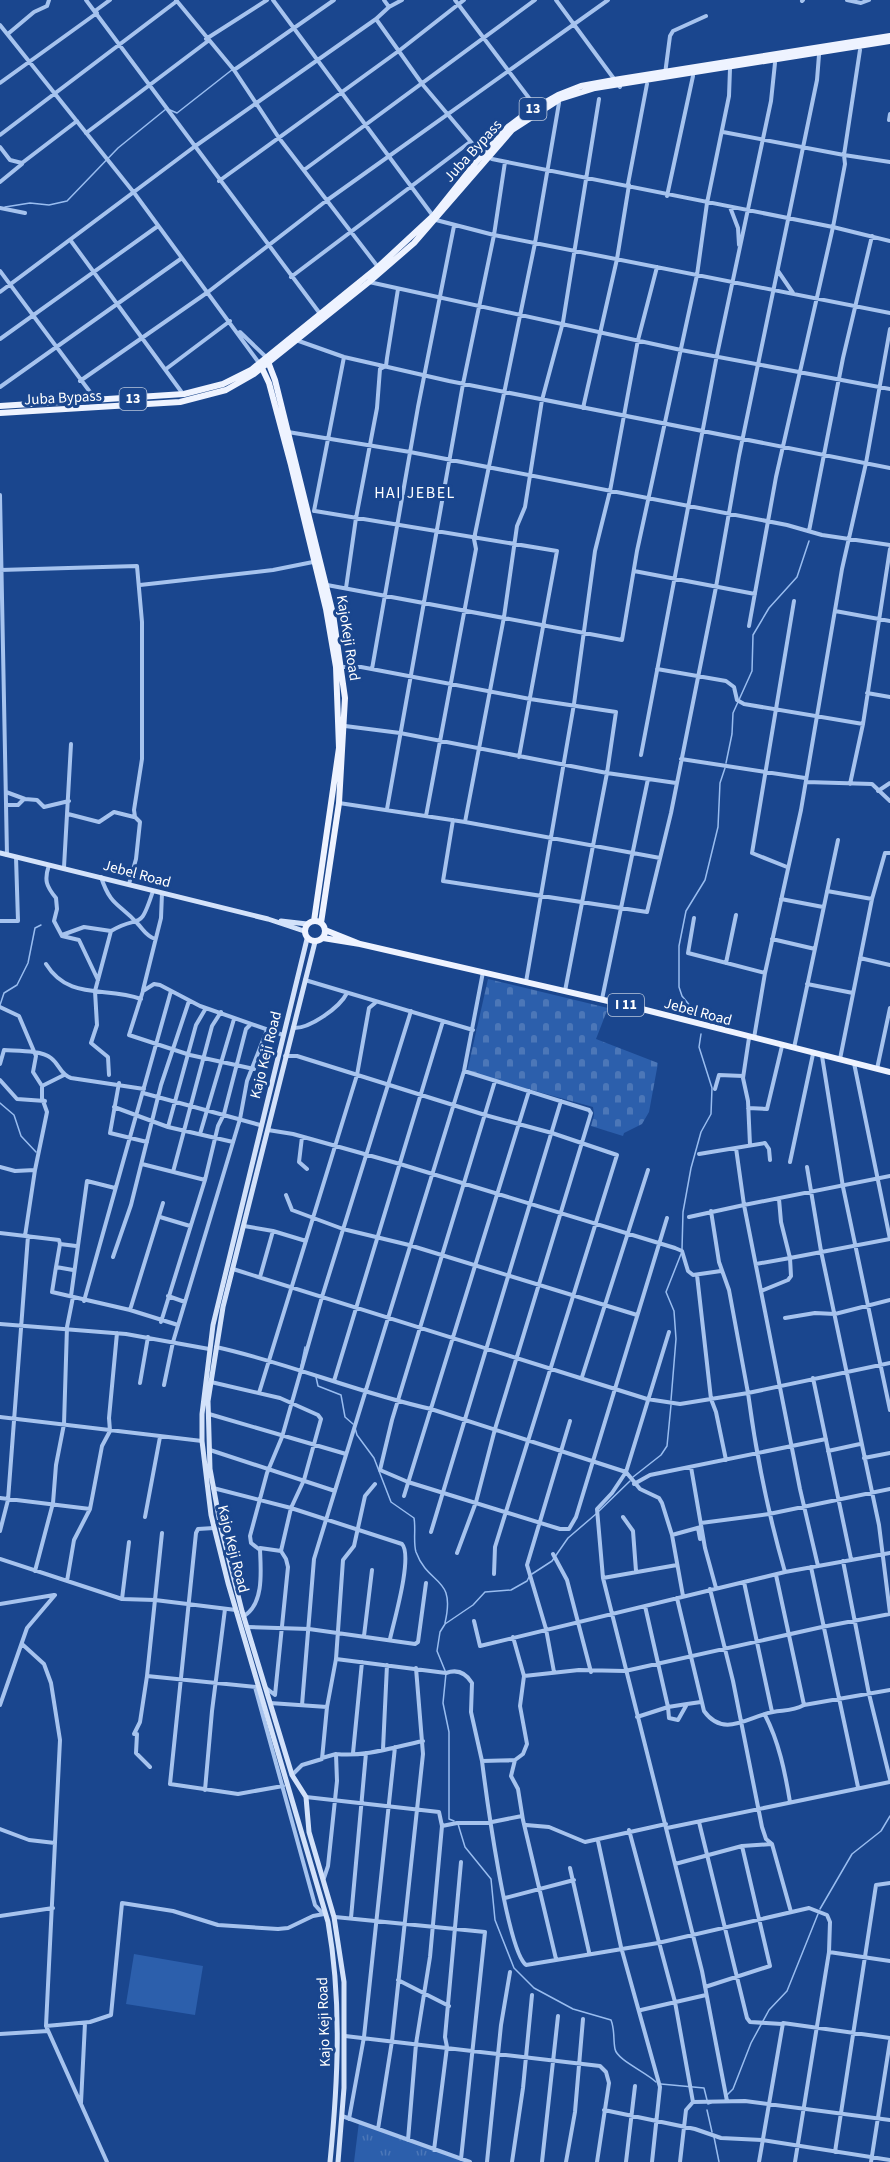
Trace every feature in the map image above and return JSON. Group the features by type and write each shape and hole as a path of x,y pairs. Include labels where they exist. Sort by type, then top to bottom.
{"main road":[{"name":"Juba Bypass","path":"267,360 369,282 435,218 512,130 560,99 583,90 890,36"},
{"name":"Juba Bypass","path":"435,218 482,156 508,127 546,101 581,86 617,84 890,41"},
{"name":"Juba Bypass","path":"267,360 380,270"},
{"path":"261,365 267,360"},
{"name":"KajoKeji Road","path":"267,360 327,585 342,667 345,726 339,803 318,922"},
{"name":"Juba Bypass","path":"0,406 184,394 223,384 261,365"},
{"name":"Juba Bypass","path":"0,413 194,400 236,385 261,365"},
{"name":"KajoKeji Road","path":"261,365 286,447 333,645 340,722 337,772 318,922"},
{"name":"Jebel Road","path":"0,853 306,928"},
{"path":"318,922 324,934 315,942 307,939 306,928 318,922"},
{"name":"Jebel Road","path":"324,934 602,999 890,1072"},
{"name":"Kajo Keji Road","path":"307,939 225,1270 202,1414 202,1441 215,1515 292,1775 306,1797 309,1832 334,1917 344,1982 345,2036 330,2162"},
{"name":"Kajo Keji Road","path":"315,942 284,1056 244,1226 212,1348 208,1414 214,1528 257,1687 328,1922 335,1976 342,2116 338,2162"}],"street":[{"path":"9,33 34,12 47,6 49,0"},
{"path":"86,0 118,47 322,316"},
{"path":"0,83 110,0"},
{"path":"0,135 177,0 207,40 234,70 279,138 380,270"},
{"path":"86,133 207,40 267,0"},
{"path":"273,0 435,218 454,226 494,235 774,291 793,292 816,299 890,313"},
{"path":"234,70 334,0"},
{"path":"384,0 389,7"},
{"path":"0,292 135,194 194,147 402,0"},
{"path":"455,0 532,102"},
{"path":"219,181 400,50 464,0"},
{"path":"304,170 535,0"},
{"path":"556,0 617,84"},
{"path":"81,381 141,336 208,292 267,245 388,156 449,115 507,70 608,0"},
{"path":"847,0 861,3 869,0"},
{"path":"664,77 670,36 673,31 706,16"},
{"path":"376,19 423,84 482,156"},
{"path":"1,28 9,33 31,60 230,321 267,360"},
{"path":"748,626 769,522 774,483 833,227 845,164 844,154 860,50"},
{"path":"453,820 443,881 647,912 716,587 777,270 819,70 819,56"},
{"path":"641,755 717,355 763,139 775,63"},
{"path":"327,585 622,640 663,424 697,275 707,202 723,132 730,69"},
{"path":"667,196 693,76"},
{"path":"583,408 616,259 647,84"},
{"path":"465,822 504,617 518,523 525,507 542,400 563,322 599,99"},
{"path":"426,816 476,549 474,539 535,243 559,103"},
{"path":"889,120 890,114"},
{"path":"0,182 78,121"},
{"path":"723,132 890,162"},
{"path":"291,278 409,186 470,142"},
{"path":"0,147 10,160 22,163"},
{"path":"492,159 587,179 629,185 667,196 833,227 890,241"},
{"path":"387,809 463,384 494,235 505,162"},
{"path":"730,206 738,228 740,248"},
{"path":"0,208 25,213"},
{"path":"0,339 158,225"},
{"path":"372,669 410,452 454,226"},
{"path":"809,531 855,306 872,236"},
{"path":"71,241 93,274 184,394"},
{"path":"0,387 182,258"},
{"path":"526,982 574,704 595,551 610,491 638,340 657,267"},
{"path":"777,270 793,292"},
{"path":"0,271 96,401"},
{"path":"369,282 439,299 563,322 681,350 799,370 890,389"},
{"path":"386,366 398,289"},
{"path":"165,369 230,321"},
{"path":"234,325 261,365"},
{"path":"750,1145 743,1076 806,780 835,611 866,463 890,329"},
{"path":"296,340 344,357 425,376 890,468"},
{"path":"315,511 344,357"},
{"path":"346,588 380,369 386,366"},
{"path":"288,432 450,459 890,547 863,724 850,784"},
{"path":"0,495 7,855"},
{"path":"307,512 315,511 397,523 474,539 557,551 519,757"},
{"path":"140,585 273,570 314,562"},
{"path":"1,570 137,567 140,585 142,759 135,817"},
{"path":"634,571 755,594"},
{"path":"787,867 752,853 795,601"},
{"path":"835,611 890,621"},
{"path":"342,667 372,669 530,699 616,711 607,773 565,991"},
{"path":"657,669 726,681 734,687 737,700 744,704 863,724"},
{"path":"867,693 890,696"},
{"path":"345,726 400,733 607,773 676,783"},
{"path":"64,867 70,744"},
{"path":"681,759 765,770 806,780 872,784 890,801"},
{"path":"602,999 635,851 648,778"},
{"path":"878,792 890,783"},
{"path":"6,791 25,799 38,800 44,807 69,801"},
{"path":"6,805 18,805 25,799"},
{"path":"339,803 635,851 660,858"},
{"path":"68,814 99,822 114,812 135,817 140,822 129,884"},
{"path":"794,1049 838,840"},
{"path":"840,1059 872,899 885,853 890,854"},
{"path":"0,921 18,921 16,856"},
{"path":"49,864 46,885 56,898 57,909 54,921 62,936 79,940 98,980"},
{"path":"101,877 112,901 137,923 144,934 155,939"},
{"path":"62,936 84,927 111,931 119,926 137,923 144,918 153,891"},
{"path":"827,891 872,899"},
{"path":"162,893 160,918 141,999 129,1035 190,1055 254,1069"},
{"path":"781,899 823,907"},
{"path":"726,963 736,915"},
{"path":"694,918 688,953 765,973"},
{"path":"109,1075 108,1057 91,1043 97,1025 95,991 111,931"},
{"path":"772,939 815,949"},
{"path":"860,958 890,965"},
{"path":"46,963 61,983 95,991 122,992 141,999"},
{"path":"302,1705 314,1559 464,1071 483,971"},
{"path":"305,980 375,1003 411,1011 473,1030"},
{"path":"143,991 154,984 206,1008 283,1035"},
{"path":"807,984 853,993"},
{"path":"84,1301 171,991"},
{"path":"292,1028 301,1029 320,1019 342,1001 347,993"},
{"path":"112,1257 142,1164 160,1097 161,1085 189,1001"},
{"path":"259,1393 357,1075 369,1008 375,1003"},
{"path":"0,1007 19,1016 35,1053 33,1072 42,1086 47,1112 35,1170 26,1236 8,1500 0,1532"},
{"path":"168,1126 190,1055 196,1025 206,1008"},
{"path":"877,1069 890,1008"},
{"path":"281,1551 252,1545 250,1536 411,1011"},
{"path":"173,1172 212,1026 221,1012"},
{"path":"200,1134 234,1019"},
{"path":"334,1381 443,1021"},
{"path":"161,1322 205,1180 246,1029 250,1025"},
{"path":"164,1384 173,1342 240,1119 247,1081 254,1069 267,1030"},
{"path":"748,1108 767,1109 782,1046"},
{"path":"0,1064 4,1050 35,1053 51,1058 64,1075 78,1080 119,1083 207,1112 224,1114 261,1125"},
{"path":"790,1162 813,1054"},
{"path":"284,1056 297,1056 389,1084 420,1096 552,1133 617,1156 505,1512 494,1550 494,1574"},
{"path":"822,1056 843,1187 890,1410"},
{"path":"756,1264 890,1239 854,1063"},
{"path":"457,1552 476,1502 495,1429 541,1285 591,1112 464,1071"},
{"path":"42,1086 64,1075"},
{"path":"715,1089 719,1075 743,1076"},
{"path":"0,1080 17,1099 45,1101"},
{"path":"495,1081 379,1468 408,1482 560,1529 569,1529 576,1517 667,1218"},
{"path":"119,1083 110,1133 147,1142"},
{"path":"404,1496 529,1091"},
{"path":"431,1532 561,1101"},
{"path":"114,1107 168,1126 233,1143"},
{"path":"267,1129 400,1164 432,1176 466,1184 682,1251 689,1274 721,1271"},
{"path":"302,1137 299,1162 307,1168"},
{"path":"699,1154 765,1143 769,1149 770,1160"},
{"path":"736,1148 744,1205 818,1566"},
{"path":"142,1164 205,1180"},
{"path":"0,1167 15,1171 35,1170"},
{"path":"524,1676 554,1672 625,1671 890,1614 884,1554 821,1251 807,1167"},
{"path":"582,1377 648,1170"},
{"path":"689,1217 890,1176"},
{"path":"35,1571 53,1503 56,1465 64,1424 67,1328 76,1246 87,1181 115,1188"},
{"path":"286,1195 292,1210 343,1229 409,1245 637,1315"},
{"path":"761,1291 788,1280 791,1276 790,1258 778,1199"},
{"path":"130,1310 164,1203"},
{"path":"711,1212 721,1271 729,1290 769,1514 785,1572"},
{"path":"160,1217 190,1227"},
{"path":"244,1226 273,1231 306,1241"},
{"path":"260,1277 273,1231"},
{"path":"0,1233 59,1240 52,1292 130,1310 161,1322 178,1325"},
{"path":"60,1244 76,1246"},
{"path":"56,1267 74,1270"},
{"path":"225,1270 232,1269 388,1316 647,1399 680,1404 781,1387 890,1362"},
{"path":"697,1275 711,1399 726,1460"},
{"path":"168,1296 185,1302"},
{"path":"784,1318 815,1313 835,1314 890,1300"},
{"path":"0,1324 67,1328 148,1337 268,1360 398,1401 431,1408 626,1472 634,1484 663,1503 672,1535 683,1596"},
{"path":"669,1332 626,1472 612,1493 597,1509 603,1578 636,1717 667,1826 705,1987 727,2101"},
{"path":"67,1581 77,1529 90,1509 102,1446 110,1431 109,1418 117,1333"},
{"path":"140,1383 148,1337"},
{"path":"813,1378 851,1559"},
{"path":"210,1382 280,1398 321,1418 304,1480 291,1508 281,1551 288,1563 275,1695 267,1688"},
{"path":"208,1414 249,1424 282,1437 346,1454"},
{"path":"0,1416 202,1441"},
{"path":"554,1672 546,1629 527,1571 570,1421"},
{"path":"145,1517 160,1437"},
{"path":"634,1484 648,1476 825,1439"},
{"path":"828,1451 860,1444"},
{"path":"210,1450 335,1491"},
{"path":"864,1458 890,1454"},
{"path":"691,1467 700,1526 716,1588"},
{"path":"322,1759 327,1707 336,1659 343,1560 352,1550 365,1496 375,1484"},
{"path":"212,1488 260,1499 358,1531 394,1540 405,1548 404,1578 390,1639"},
{"path":"672,1535 700,1526 890,1489"},
{"path":"0,1498 90,1509"},
{"path":"623,1517 633,1531 636,1571"},
{"path":"699,1539 700,1526"},
{"path":"214,1528 197,1530 170,1784 238,1794 283,1786"},
{"path":"150,1767 136,1753 136,1734 134,1734 140,1722 147,1676 162,1533"},
{"path":"122,1599 129,1542"},
{"path":"244,1616 252,1611 258,1600 260,1548"},
{"path":"474,1621 480,1646 710,1589 785,1572 890,1553"},
{"path":"554,1555 567,1580 591,1672"},
{"path":"0,1559 122,1599 155,1600 236,1610"},
{"path":"526,1825 549,1827 585,1842 598,1841 629,1830 699,1822 890,1780 869,1694 857,1622 843,1561"},
{"path":"603,1578 677,1565"},
{"path":"811,1567 858,1787"},
{"path":"364,1636 372,1570"},
{"path":"776,1575 804,1705"},
{"path":"744,1582 772,1712"},
{"path":"248,1627 309,1629 417,1643 426,1583"},
{"path":"710,1589 726,1649 758,1809 766,1839 772,1844 791,1912"},
{"path":"0,1604 55,1595 27,1628 0,1705"},
{"path":"677,1598 702,1702 706,1714 717,1722 742,1724 772,1712 792,1711 804,1705 838,1701 890,1690"},
{"path":"645,1606 660,1664 669,1718 678,1720 687,1704"},
{"path":"205,1790 225,1609"},
{"path":"482,1761 515,1760 523,1754 527,1744 520,1706 524,1676 513,1637"},
{"path":"22,1644 44,1664 51,1683 60,1740 53,1908 45,2014 47,2028 107,2162"},
{"path":"336,1659 446,1673 456,1671 469,1678 472,1683 471,1712 482,1761 505,1898 518,1952 524,1963 531,1964 621,1947 658,1943 809,1908 827,1915 830,1922 829,1952 795,2162"},
{"path":"353,1753 362,1662"},
{"path":"384,1749 387,1665"},
{"path":"378,2129 392,2041 423,1741 416,1668"},
{"path":"2,2036 85,2023 111,2015 122,1903 173,1911 218,1925 278,1929 288,1928 313,1916 324,1914 315,1905 257,1687 147,1676"},
{"path":"636,1717 668,1707 702,1702"},
{"path":"270,1703 327,1707"},
{"path":"765,1715 772,1728 790,1802"},
{"path":"292,1775 302,1765 336,1754 377,1753 384,1749 423,1741"},
{"path":"349,2119 364,2037 394,1747"},
{"path":"351,1918 366,1753"},
{"path":"324,1878 328,1866 336,1754"},
{"path":"515,1760 511,1776 518,1789 522,1816 526,1825 556,1959"},
{"path":"306,1797 334,1798 360,1804 437,1811 442,1826 425,1993 416,2044 408,2140"},
{"path":"442,1826 492,1823 522,1816"},
{"path":"699,1822 736,1976 750,2022 782,2024 790,2022 890,2039 871,2160"},
{"path":"0,1829 29,1840 55,1843"},
{"path":"629,1830 675,2002 693,2102"},
{"path":"598,1841 621,1947 641,2010 656,2082 660,2087 652,2162"},
{"path":"675,1864 742,1846 772,1844"},
{"path":"705,1987 736,1976 770,1968 742,1846"},
{"path":"434,2150 447,2047 445,2037 461,1862"},
{"path":"570,1868 589,1953"},
{"path":"505,1898 540,1887 574,1880"},
{"path":"835,2152 876,1886 890,1883"},
{"path":"0,1916 53,1908"},
{"path":"334,1917 485,1932 461,2158"},
{"path":"829,1952 890,1961"},
{"path":"488,2162 510,1972"},
{"path":"398,1980 449,2006"},
{"path":"512,2162 527,2056 532,1995"},
{"path":"641,2010 706,1995"},
{"path":"543,2161 558,2016"},
{"path":"566,2162 574,2112 583,2019"},
{"path":"81,2105 85,2023"},
{"path":"759,2162 782,2024"},
{"path":"345,2036 596,2064 606,2072 609,2083 597,2162"},
{"path":"626,2162 635,2086"},
{"path":"680,2162 687,2107 693,2102 727,2101 804,2107 890,2120"},
{"path":"604,2110 684,2127 721,2138 762,2140 871,2160 890,2160"},
{"path":"342,2116 470,2162"}],"green space":[{"path":"488,979 608,1008 596,1039 658,1063 649,1112 642,1124 624,1133 623,1136 591,1126 594,1115 593,1107 467,1072"},
{"path":"134,1954 203,1966 195,2015 126,2004"},
{"path":"359,2122 469,2162 354,2162"}],"waterway":[{"path":"170,110 177,113 233,69"},
{"path":"5,207 30,203 49,205 67,201 118,148 166,109"},
{"path":"726,763 732,734 733,713 752,671 753,635 769,608 797,577 809,541"},
{"path":"700,1018 682,996 679,987 679,946 686,911 705,880 718,827 720,783 725,768"},
{"path":"0,1005 4,993 17,985 28,963 35,928 41,925"},
{"path":"682,1249 683,1212 691,1168 701,1132 711,1114 712,1088 699,1047 701,1034"},
{"path":"0,1103 14,1115 21,1136 36,1152"},
{"path":"671,1400 676,1339 674,1311 666,1292 681,1254"},
{"path":"301,1366 305,1347"},
{"path":"316,1377 318,1386 341,1395 345,1417 353,1424"},
{"path":"633,1477 661,1455 667,1446 671,1405"},
{"path":"355,1428 357,1435 374,1458 391,1502 414,1518 416,1552 421,1563 440,1583 447,1597 445,1623"},
{"path":"599,1511 630,1481"},
{"path":"532,1574 552,1561 568,1538 596,1514"},
{"path":"454,1821 449,1819 449,1732 443,1703 446,1673 437,1651 440,1632 445,1624 473,1605 485,1592 511,1590 527,1581 529,1577"},
{"path":"820,1909 852,1854 881,1831 890,1816"},
{"path":"458,1824 465,1847 491,1879 495,1920 514,1968 534,1988 573,2009 611,2020 617,2053 626,2062 656,2082"},
{"path":"727,2095 733,2089 751,2043 769,2010 787,1991 818,1914"},
{"path":"661,2084 704,2088 708,2104 711,2103"},
{"path":"707,2110 712,2132"},
{"path":"714,2137 719,2162"}],"district":[{"name":"HAI JEBEL","path":"415,493"}]}
